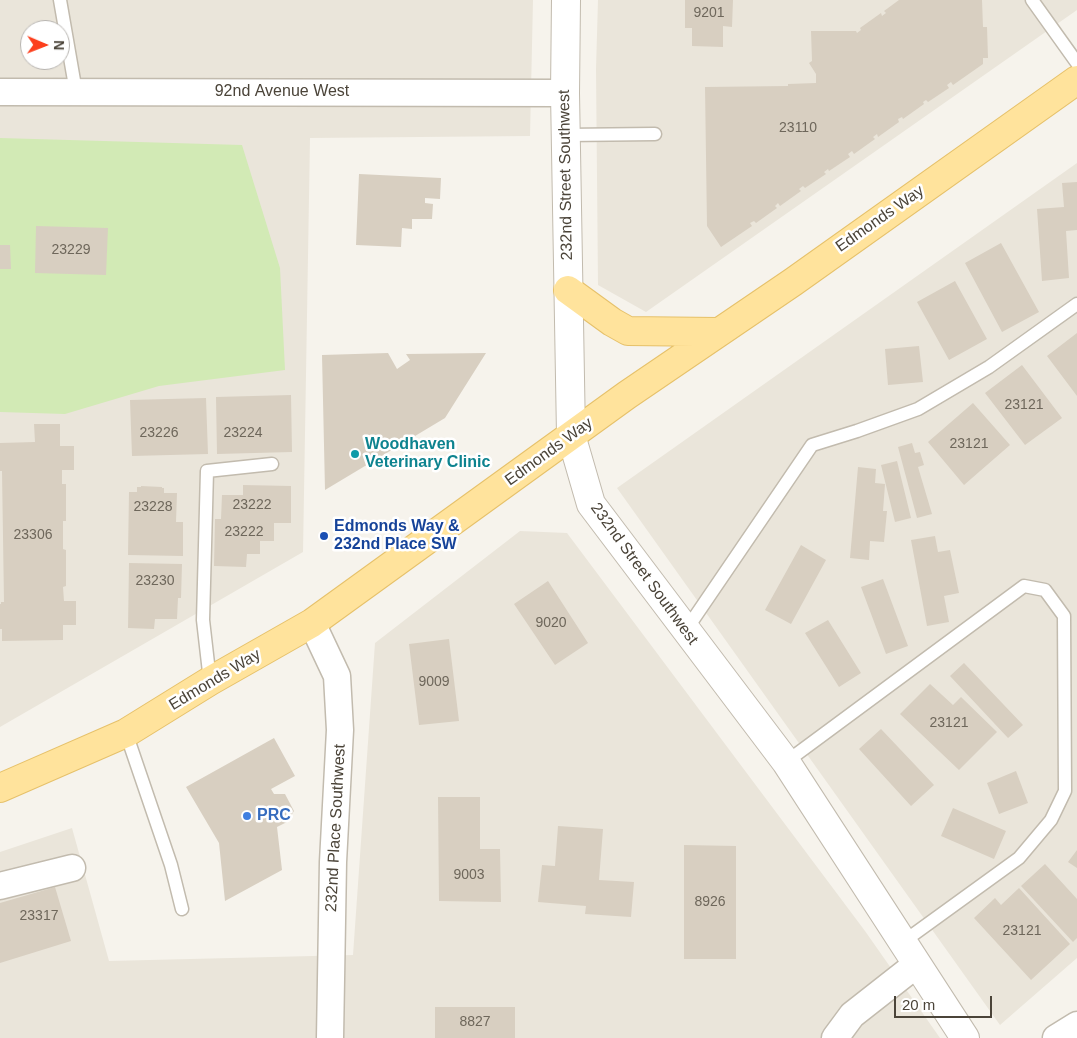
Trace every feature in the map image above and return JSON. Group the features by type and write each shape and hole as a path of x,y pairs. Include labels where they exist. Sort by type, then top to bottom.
{"main road":[{"name":"Edmonds Way","path":"0,788 126,733 312,623 571,435 793,282 1077,80"},
{"path":"568,290 612,322 628,330 718,332"}],"street":[{"name":"232nd Street Southwest","path":"566,0 565,93 571,435 591,504 786,762 965,1038"},
{"name":"92nd Avenue West","path":"0,92 565,93"},
{"name":"232nd Place Southwest","path":"312,623 337,676 340,730 333,862 330,1038"},
{"path":"0,886 72,868"},
{"path":"834,1038 852,1015 910,953"},
{"path":"1056,1038 1077,1025"}],"lane":[{"path":"60,0 76,92"},
{"path":"1032,0 1077,63"},
{"path":"566,135 656,134"},
{"path":"686,630 812,445 918,409 989,367 1077,304"},
{"path":"210,682 203,620 207,471 272,464"},
{"path":"786,762 1024,586 1045,590 1064,616 1064,791 1051,820 1019,858 910,953"},
{"path":"126,733 171,865 182,909"}],"shaded area":[{"path":"0,0 533,0 530,136 310,138 303,552 0,727"},
{"path":"598,0 1077,0 1077,10 646,312 598,285 596,69"},
{"path":"1077,163 1077,958 1000,1025 617,488"},
{"path":"520,531 567,533 865,931 940,1038 0,1038 0,852 72,828 109,961 353,955 375,643"}],"green space":[{"path":"0,138 242,145 280,268 285,370 159,386 65,414 0,412"}],"building":[{"path":"685,0 733,0 732,27 723,26 723,47 692,46 692,28 685,28"},
{"path":"899,0 982,0 983,27 987,27 988,58 983,58 983,64 953,85 951,82 947,85 949,88 928,102 926,100 923,102 924,104 903,119 902,117 898,119 899,122 878,137 877,134 873,137 875,139 854,154 852,151 848,154 850,157 829,171 828,169 824,172 826,174 805,188 803,186 799,189 801,191 780,206 778,203 775,206 777,208 756,223 754,221 750,223 752,226 721,247 707,226 705,87 788,86 788,84 816,83 816,74 809,63 812,61 811,31 856,31 857,33 861,30 860,28 881,13 882,16 886,13 884,11"},
{"path":"359,174 441,178 440,199 425,198 425,203 433,204 432,219 412,219 412,229 402,228 401,247 356,245"},
{"path":"1077,182 1077,230 1066,231 1069,278 1042,281 1037,209 1064,207 1062,183"},
{"path":"36,226 108,228 106,275 35,273"},
{"path":"1001,243 1039,312 1002,332 965,263"},
{"path":"0,245 10,245 11,269 0,269"},
{"path":"955,281 987,339 949,360 917,302"},
{"path":"1077,333 1077,396 1047,356"},
{"path":"919,346 923,382 888,385 885,349"},
{"name":"Woodhaven Veterinary Clinic","path":"388,353 397,369 410,360 406,354 486,353 445,418 325,490 322,355"},
{"path":"1022,365 1062,418 1025,445 985,393"},
{"path":"291,395 292,452 217,454 216,397"},
{"path":"206,398 208,454 132,456 130,400"},
{"path":"973,403 1010,445 964,485 928,442"},
{"path":"34,424 60,424 60,446 74,446 74,470 62,470 62,484 66,484 66,521 63,521 63,549 66,550 66,586 63,587 64,601 76,601 76,625 63,625 63,640 2,641 0,604 4,602 0,443 35,442"},
{"path":"912,443 915,453 920,452 924,465 918,467 932,514 917,518 898,447"},
{"path":"897,461 911,518 895,522 881,465"},
{"path":"858,467 876,469 875,483 885,484 883,511 887,511 884,542 870,541 869,560 850,558"},
{"path":"243,485 291,486 291,523 274,523 274,541 260,541 260,554 247,554 246,567 214,566 215,519 221,519 222,495 243,495"},
{"path":"137,487 162,487 164,488 164,493 177,493 176,522 183,522 183,556 128,555 129,492 137,492"},
{"path":"935,536 938,552 950,550 959,593 944,596 949,622 927,626 911,540"},
{"path":"801,545 826,560 791,624 765,610"},
{"path":"129,563 182,564 181,598 178,598 177,619 155,619 154,629 128,628"},
{"path":"883,579 908,646 886,654 861,587"},
{"path":"548,581 588,643 555,665 514,604"},
{"path":"828,620 861,673 839,687 805,633"},
{"path":"449,639 459,721 419,725 409,644"},
{"path":"964,663 1023,725 1008,738 950,676"},
{"path":"930,684 953,705 961,697 997,732 959,770 900,714"},
{"path":"881,729 934,785 911,806 859,749"},
{"name":"PRC","path":"274,738 295,776 271,789 274,794 285,794 294,811 287,822 277,827 282,870 225,901 219,843 186,787"},
{"path":"1016,771 1028,803 999,814 987,783"},
{"path":"438,797 480,797 480,849 500,849 501,902 439,901"},
{"path":"953,808 1006,831 994,859 941,836"},
{"path":"558,826 603,829 599,880 634,882 631,917 585,914 586,906 538,902 542,865 555,866"},
{"path":"684,845 736,846 736,959 684,959"},
{"path":"1077,850 1077,868 1068,862"},
{"path":"1045,864 1077,899 1077,938 1073,942 1021,886"},
{"path":"55,887 71,941 0,963 0,903"},
{"path":"1019,888 1070,944 1031,980 974,918 995,898 1001,905"},
{"path":"435,1007 515,1007 515,1038 435,1038"}],"place":[{"name":"Woodhaven Veterinary Clinic","path":"355,454"},
{"name":"Edmonds Way & 232nd Place SW","path":"324,536"},
{"name":"PRC","path":"247,816"}]}
